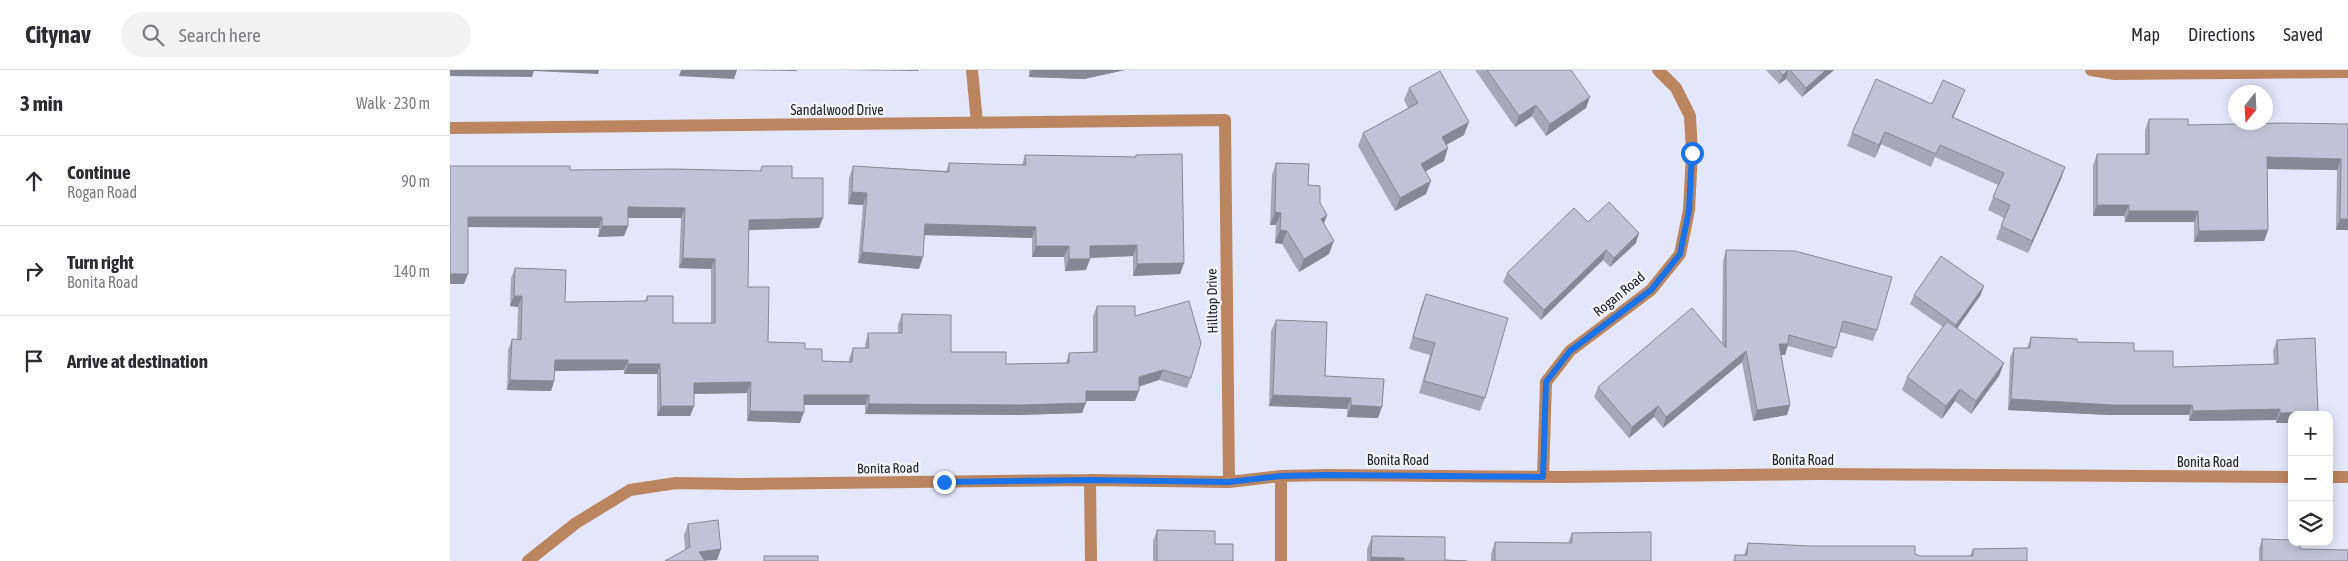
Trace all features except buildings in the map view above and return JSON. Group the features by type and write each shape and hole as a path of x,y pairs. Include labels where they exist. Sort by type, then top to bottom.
{"street":[{"path":"972,70 977,123"},
{"name":"Rogan Road","path":"1543,477 1546,382 1570,351 1651,290 1680,254 1689,210 1692,153 1690,116 1676,88 1658,70"},
{"path":"2091,70 2115,74 2348,72"},
{"name":"Sandalwood Drive","path":"450,128 1225,120"},
{"name":"Hilltop Drive","path":"1225,120 1229,482"},
{"name":"Bonita Road","path":"528,561 576,523 630,490 676,483 760,484 1090,480 1229,482 1281,476 1543,477 1817,474 2288,477"},
{"path":"1281,476 1281,561"},
{"path":"2333,477 2348,477"},
{"path":"1090,480 1091,561"}],"route":[{"path":"944,482 1090,480 1229,482 1281,476 1327,475 1543,477 1546,382 1570,351 1651,290 1680,254 1689,210 1692,153"}]}
